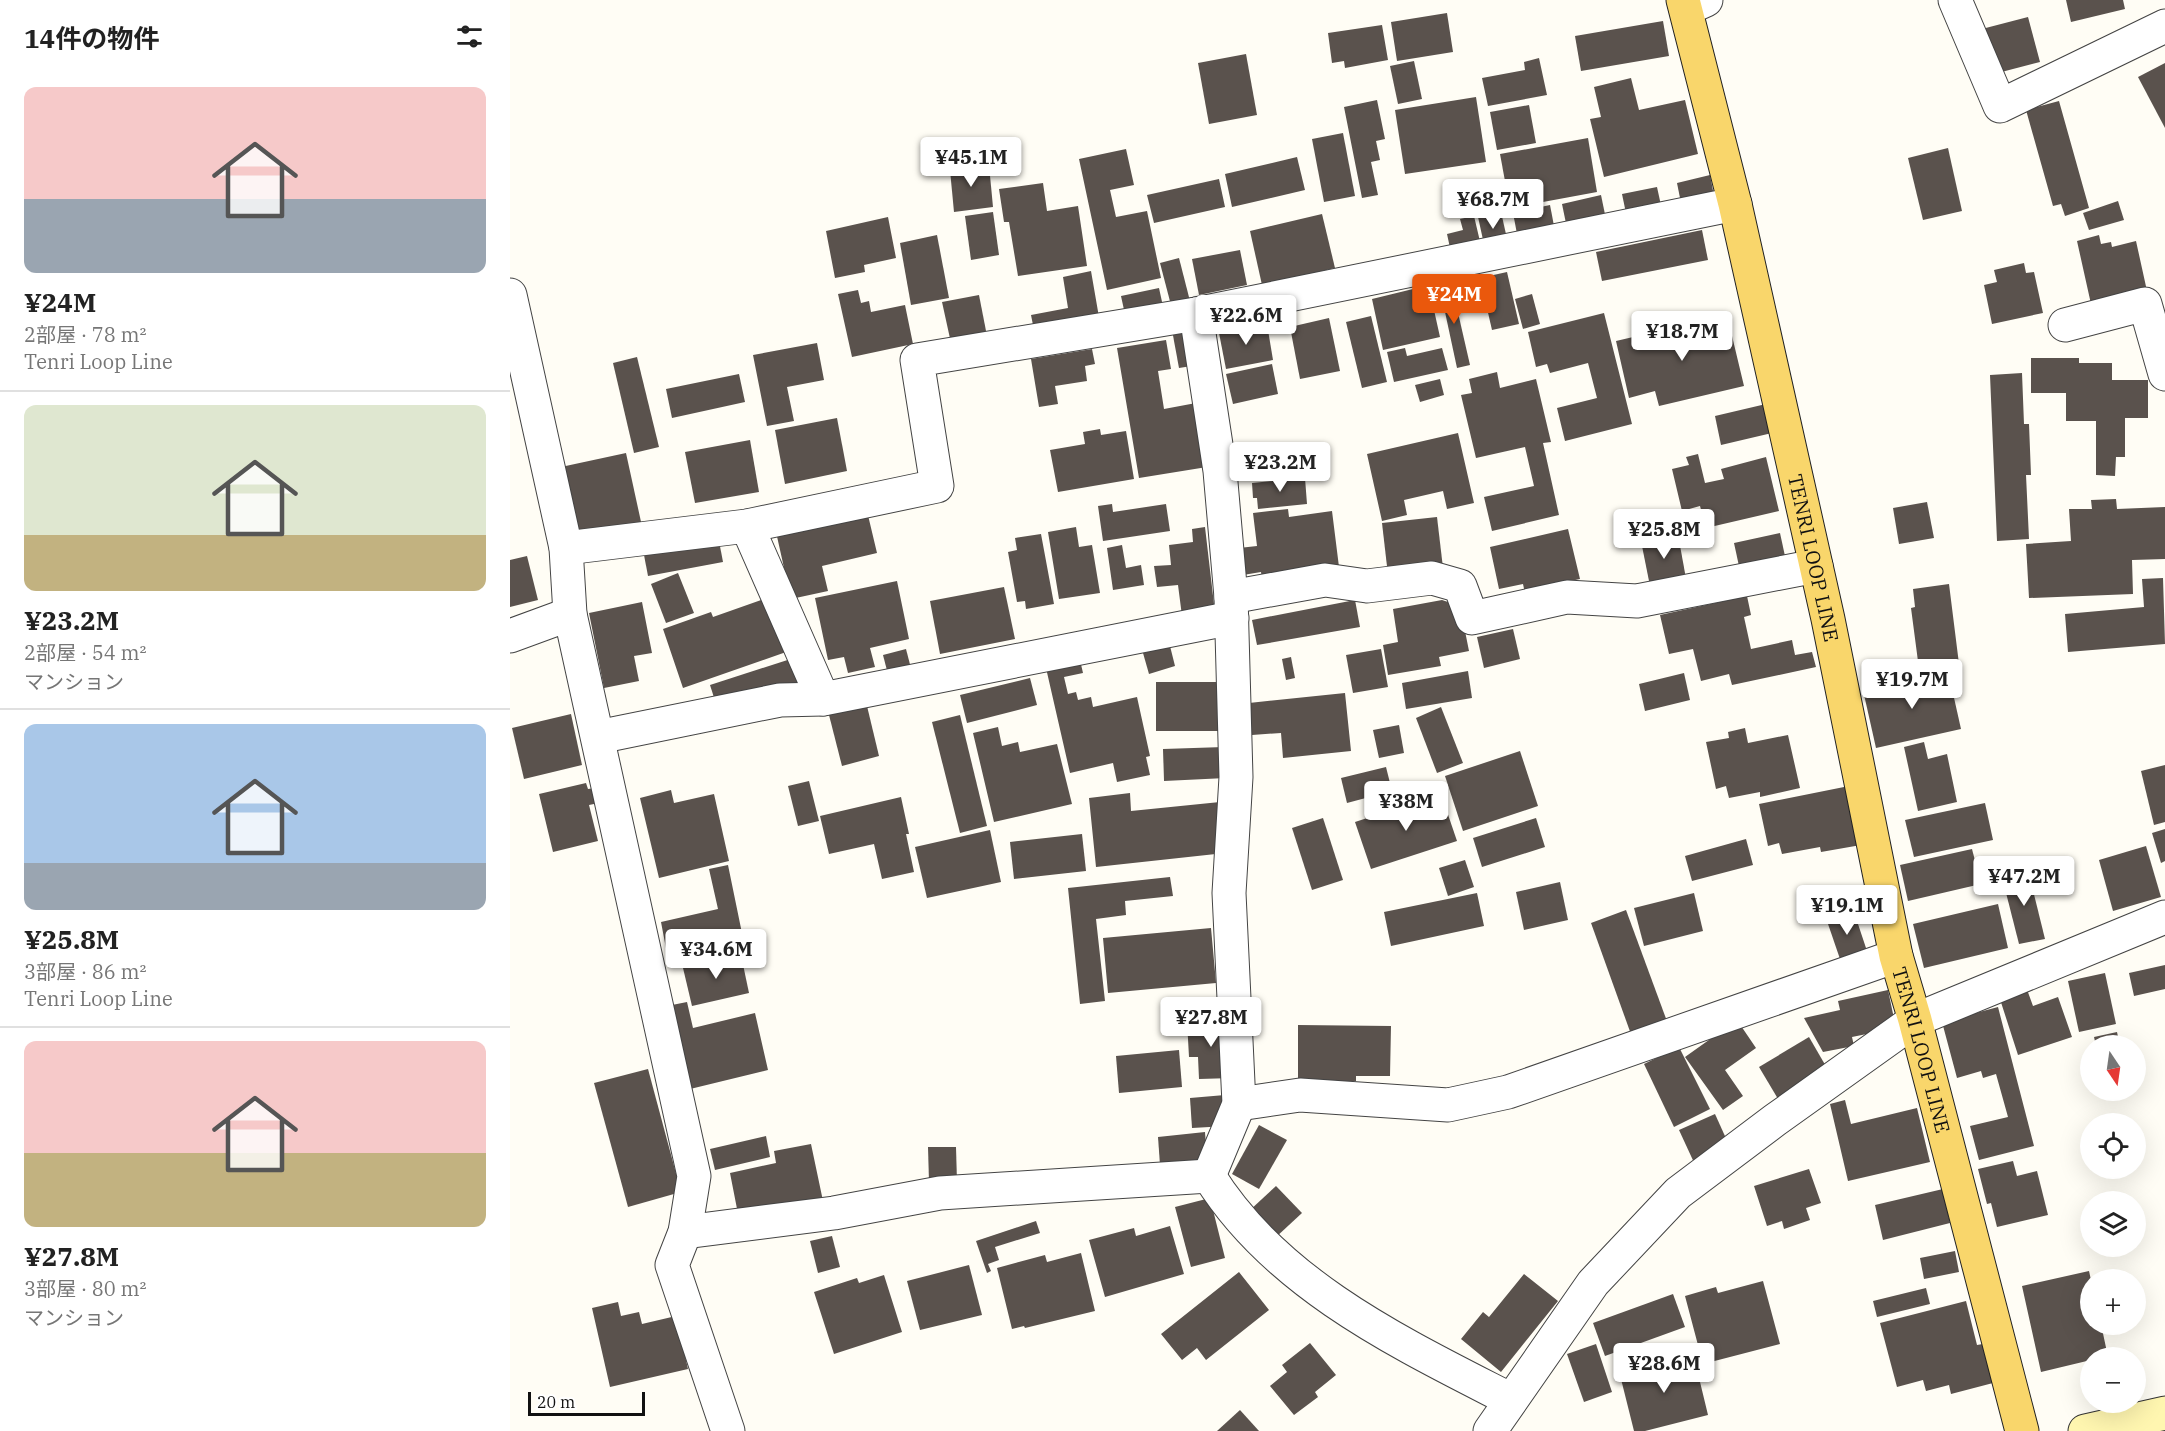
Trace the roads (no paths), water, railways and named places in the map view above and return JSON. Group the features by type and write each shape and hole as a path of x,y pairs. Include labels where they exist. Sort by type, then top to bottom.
{"main road":[{"name":"TENRI LOOP LINE","path":"1692,3 1816,566 1896,956 1915,1020 2022,1431"}],"street":[{"path":"1955,0 2000,106 2165,26"},
{"path":"566,548 747,526 937,486 917,360 1196,314 1735,204"},
{"path":"510,295 566,548 570,614 694,1176 685,1232 672,1265 728,1431"},
{"path":"2065,325 2145,304 2165,374"},
{"path":"1196,314 1220,471 1232,608 1236,777 1229,893 1239,1104 1209,1176"},
{"path":"747,526 823,699"},
{"path":"598,737 780,700 823,699 1232,608 1325,580 1367,586 1432,578 1460,586 1472,618 1567,597 1637,601 1816,566"},
{"path":"510,636 570,614"},
{"path":"1490,1431 1593,1283 1678,1193 1915,1020 2165,917"},
{"path":"1239,1104 1300,1095 1448,1105 1508,1092 1896,956"},
{"path":"685,1232 834,1213 940,1193 1209,1176"},
{"path":"1209,1176 1224,1200 1264,1245 1316,1288 1397,1341 1511,1400"},
{"path":"2085,1431 2165,1413"}]}
